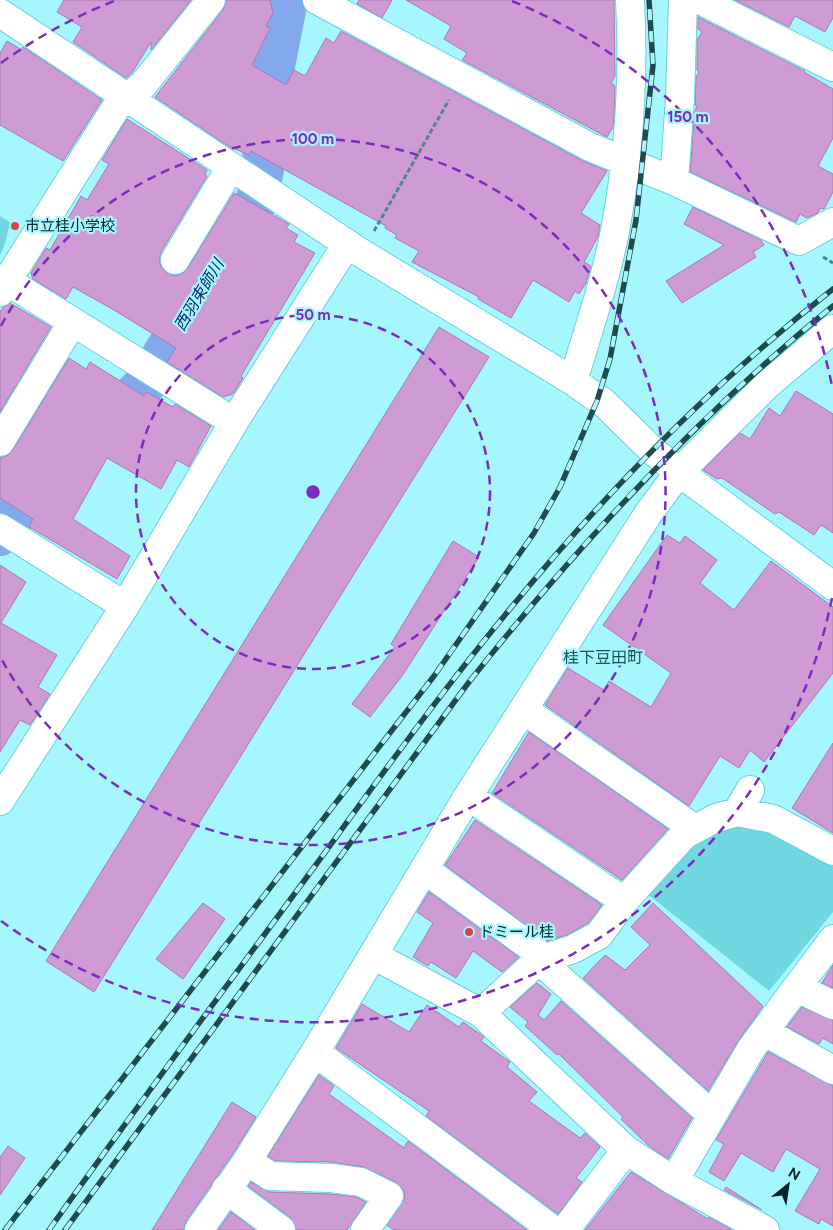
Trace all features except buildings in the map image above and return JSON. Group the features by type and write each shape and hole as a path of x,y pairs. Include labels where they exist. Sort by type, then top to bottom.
{"street":[{"path":"211,0 143,85 117,106 3,287 72,323 234,422"},
{"path":"317,0 590,147 674,181 799,241 833,222"},
{"path":"573,381 599,293 614,231 625,161 630,87 630,0"},
{"path":"674,181 680,90 682,0"},
{"path":"700,0 833,67"},
{"path":"0,13 354,249 573,381 604,403 653,451 679,472 833,586"},
{"path":"175,260 237,171"},
{"path":"0,800 9,765 124,606 234,422 354,249"},
{"path":"0,442 72,323"},
{"path":"199,1230 246,1161 315,1052 375,956 468,796 648,514 679,472 767,385 833,329"},
{"path":"5,531 124,606"},
{"path":"524,710 695,829"},
{"path":"468,796 624,901"},
{"path":"481,1013 539,960 573,949 598,934 624,901 684,835 726,814 744,801 833,851"},
{"path":"424,869 535,950 539,960 712,1116"},
{"path":"674,1181 752,1049 833,939"},
{"path":"375,956 481,1013 626,1150 674,1181 764,1230"},
{"path":"797,988 833,1005"},
{"path":"765,1032 833,1070"},
{"path":"315,1052 554,1230"},
{"path":"565,1230 626,1150"},
{"path":"246,1161 270,1176 331,1178 361,1182 389,1196 364,1230"},
{"path":"226,1190 281,1230"}],"path":[{"path":"354,249 462,78"}],"shaded area":[{"path":"0,216 11,223 4,248 0,255"},
{"path":"742,818 833,857 833,912 769,991 645,892 689,838"}],"waterway":[{"name":"西羽束師川","path":"0,535 10,519 146,383 257,200 263,169 265,112 287,0"}],"railway":[{"path":"5,1230 434,676 534,533 560,487 597,401 610,359 636,220 653,65 649,0"},
{"path":"49,1230 385,771 456,676 505,615 580,527 660,443 744,363 833,289"},
{"path":"65,1230 469,682 510,631 596,532 687,437 783,348 833,306"}],"place":[{"name":"市立桂小学校","path":"15,226"},
{"name":"ドミール桂","path":"469,932"}],"district":[{"name":"桂下豆田町","path":"603,657"}]}
